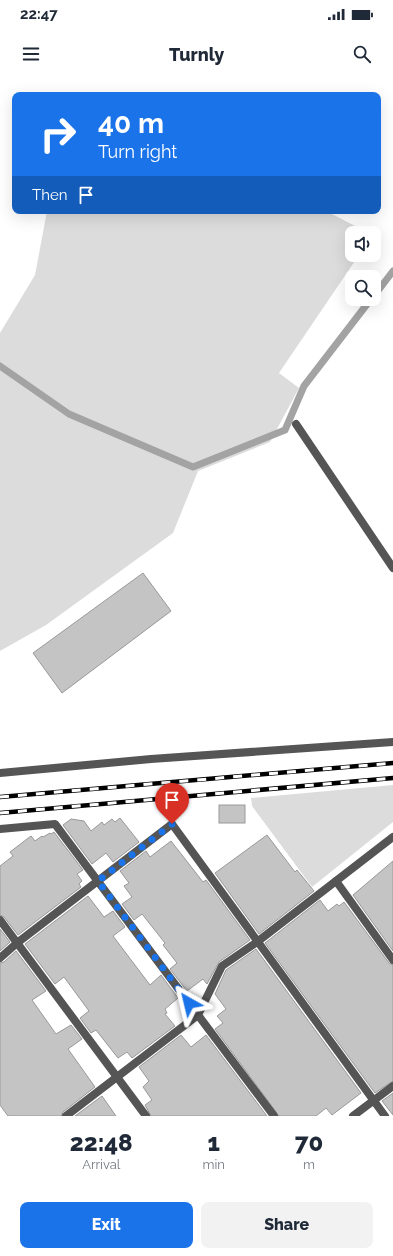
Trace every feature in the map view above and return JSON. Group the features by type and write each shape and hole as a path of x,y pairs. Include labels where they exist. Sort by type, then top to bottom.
{"street":[{"path":"296,424 393,568"},
{"path":"0,773 151,759 393,742"},
{"path":"0,829 55,824 274,1116"},
{"path":"0,958 17,943 172,824 385,1116"},
{"path":"66,1116 198,1015 222,966 257,942 393,837"},
{"path":"336,882 393,960"},
{"path":"0,920 146,1116"},
{"path":"353,1116 393,1086"}],"shaded area":[{"path":"46,214 332,214 355,226 345,226 345,262 354,262 349,270 345,270 345,276 279,373 299,388 270,442 198,471 173,533 46,625 0,651 0,333 35,275"},
{"path":"393,785 393,822 312,887 252,806 251,798"}],"building":[{"path":"143,573 171,611 62,693 33,653"},
{"path":"219,805 245,805 245,823 219,823"},
{"path":"120,818 139,842 113,862 106,853 92,864 63,825 71,819 84,821 91,831 102,822 104,825 112,819 115,822"},
{"path":"54,832 83,870 77,874 82,881 79,884 81,887 18,935 4,917 0,915 0,866 13,856 10,852 31,836 35,841 42,836 43,837"},
{"path":"267,835 295,872 297,870 314,891 259,934 215,873"},
{"path":"171,841 203,882 206,880 250,940 219,962 207,984 203,979 187,991 170,969 177,963 163,945 165,943 142,914 134,920 122,904 132,897 124,886 129,883 120,871 146,851 150,857"},
{"path":"393,861 393,951 353,895"},
{"path":"88,896 104,917 113,911 125,927 113,936 150,985 161,975 178,998 165,1009 167,1013 165,1014 175,1026 132,1058 127,1052 118,1058 96,1030 91,1033 80,1018 89,1011 64,977 55,984 25,944"},
{"path":"320,900 328,911 337,904 339,906 344,902 389,963 393,965 393,1081 375,1093 265,943"},
{"path":"0,929 10,942 0,951"},
{"path":"256,949 361,1093 332,1115 326,1108 316,1116 279,1116 215,1029 223,1023 217,1016 226,1009 215,994 226,970"},
{"path":"16,951 46,991 32,1000 56,1034 71,1025 82,1039 68,1049 95,1087 63,1112 61,1116 8,1116 0,1105 0,963 4,962"},
{"path":"181,1035 191,1047 206,1035 267,1116 151,1116 145,1105 152,1100 143,1087 149,1081 139,1067"},
{"path":"393,1093 393,1115 382,1101"},
{"path":"102,1096 116,1116 75,1116"}],"waterway":[{"path":"381,287 393,271"},
{"path":"0,366 69,414 193,467 285,430 304,386 366,306"}],"railway":[{"path":"0,797 393,763"},
{"path":"0,813 393,778"}],"route":[{"path":"172,824 98,881 189,1003"}]}
